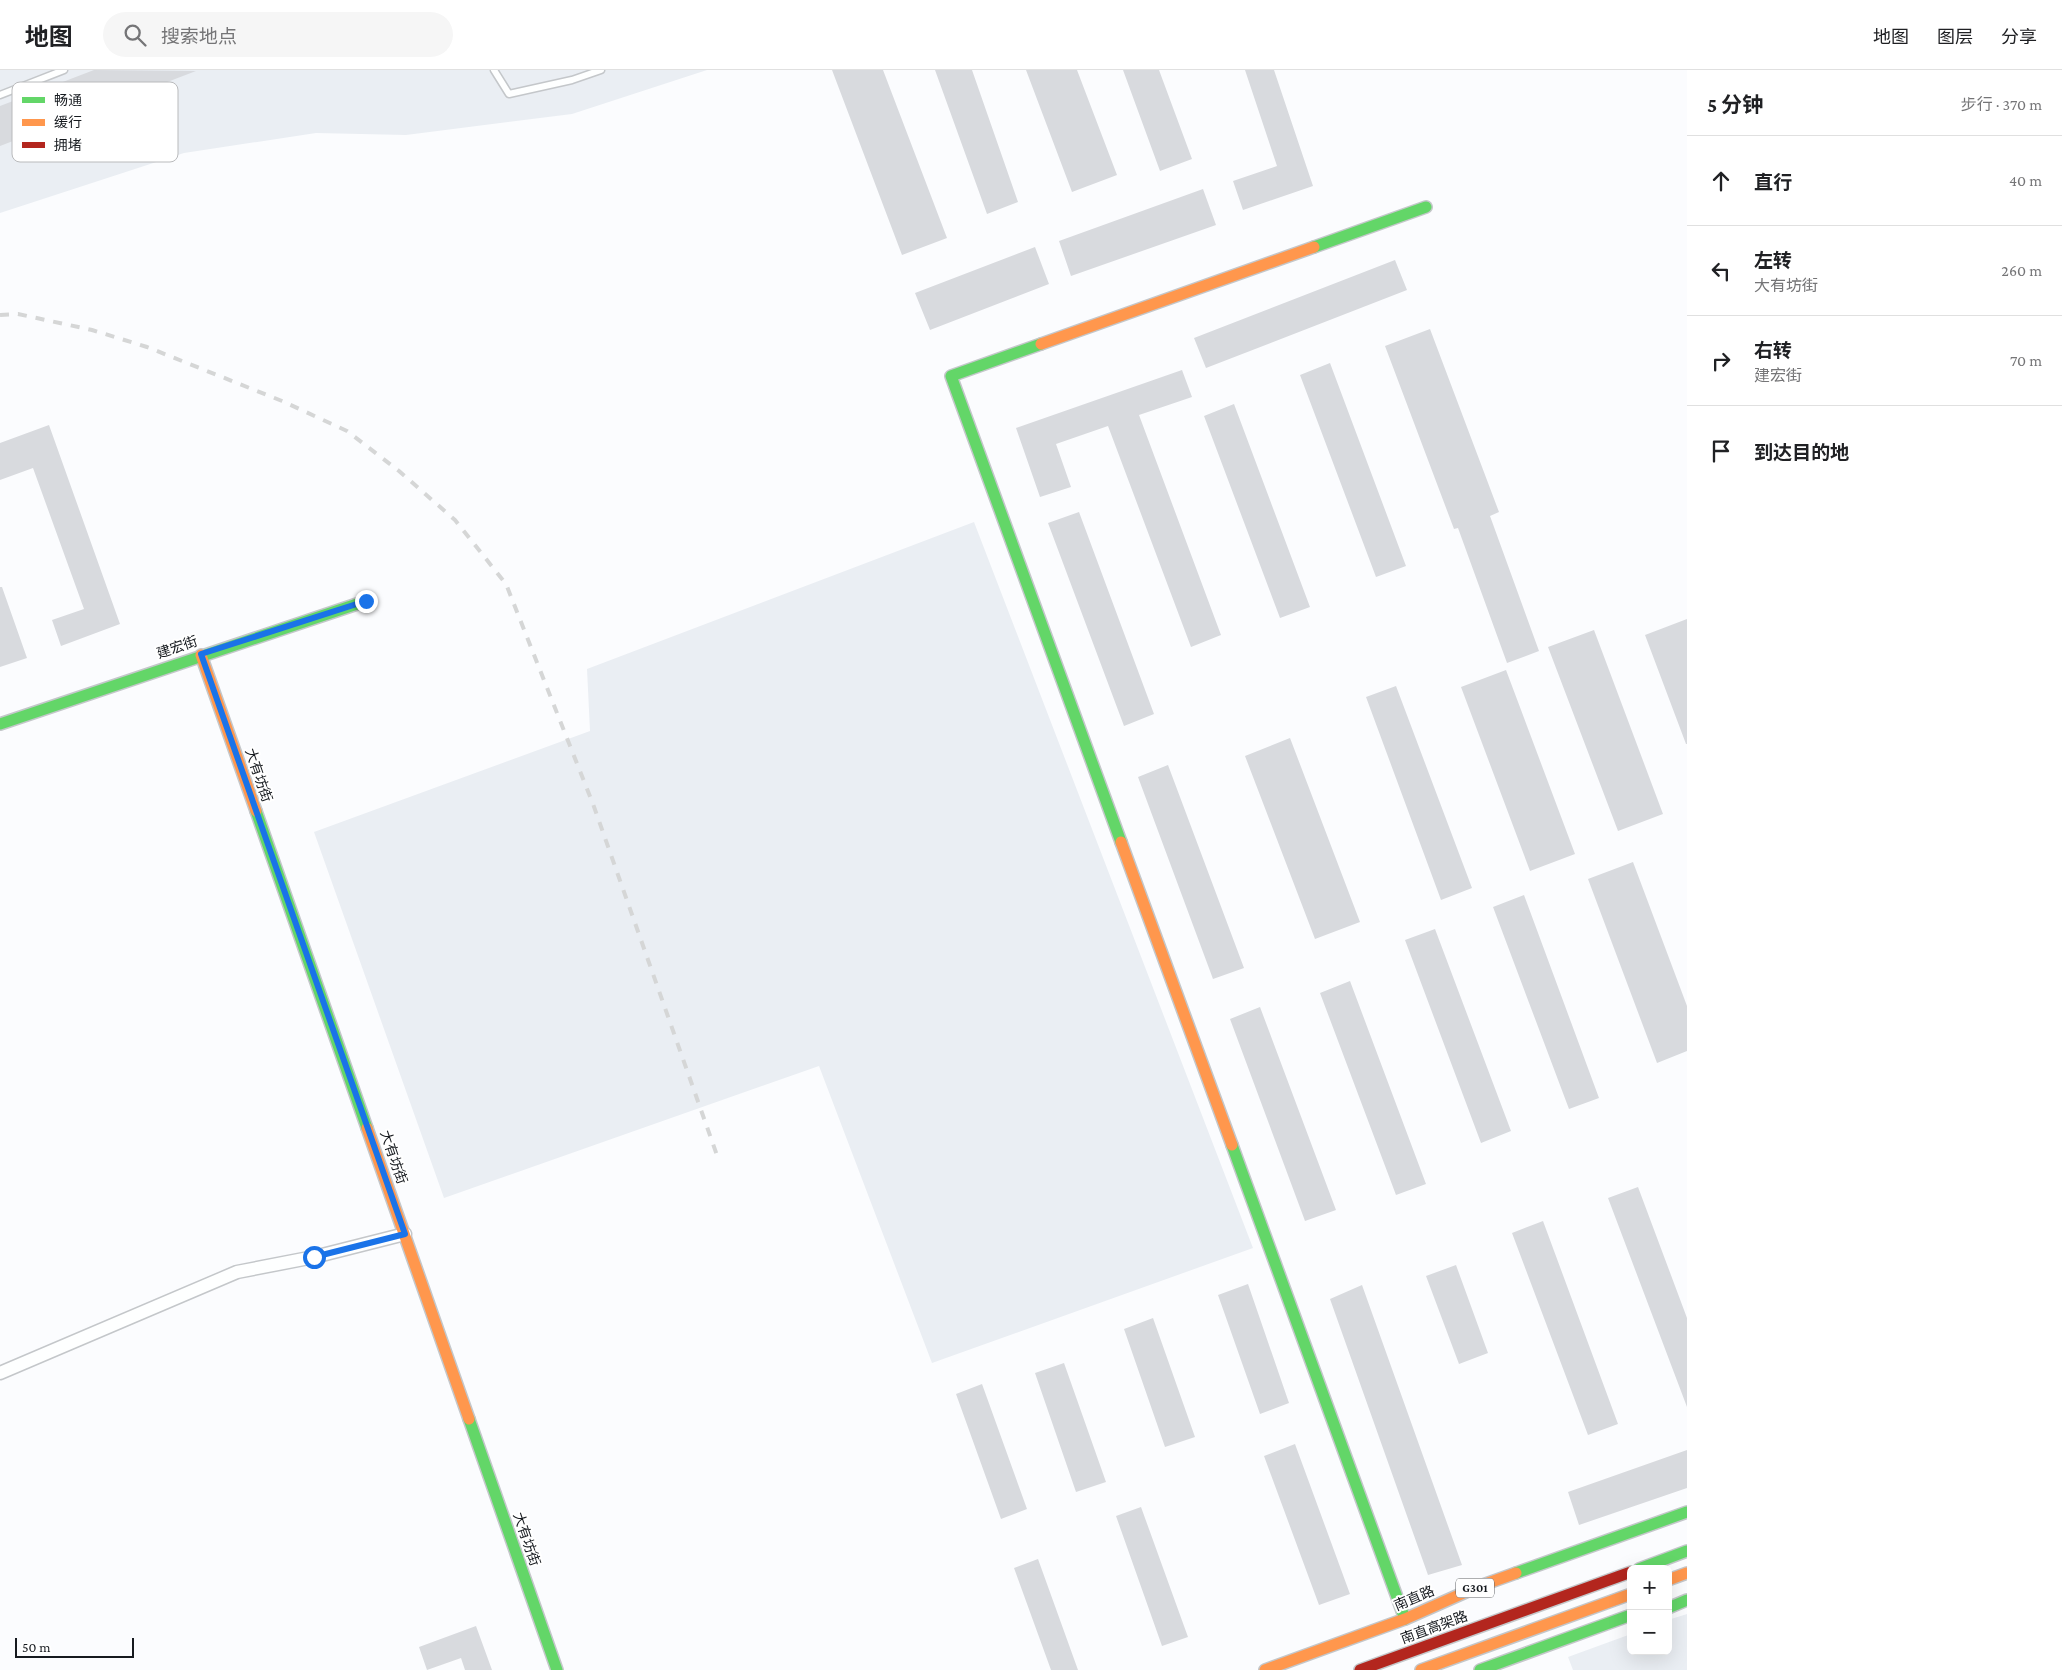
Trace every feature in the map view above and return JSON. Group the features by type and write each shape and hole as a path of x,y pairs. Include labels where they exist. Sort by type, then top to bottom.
{"main road":[{"path":"1406,1618 951,376 1426,207"},
{"name":"建宏街","path":"0,724 201,654 366,601"},
{"name":"大有坊街","path":"201,654 557,1670"},
{"name":"南直路","path":"1265,1670 1406,1618 1477,1587 1687,1512"},
{"path":"1649,1565 1687,1551"},
{"name":"南直高架路","path":"1360,1670 1627,1573"},
{"path":"1672,1579 1687,1573"},
{"path":"1477,1587 1519,1584"},
{"path":"1672,1600 1687,1594"},
{"path":"1421,1670 1627,1595"},
{"path":"1672,1606 1687,1600"},
{"path":"1480,1670 1627,1615"},
{"path":"1506,1670 1627,1624"}],"street":[{"path":"0,1373 237,1272 314,1257 405,1234"}],"lane":[{"path":"33,82 64,70"},
{"path":"494,70 508,94 572,80 601,70"},
{"path":"0,95 12,90"}],"shaded area":[{"path":"0,70 707,70 572,114 406,135 316,133 178,155 178,82 12,82 12,162 156,162 0,213"},
{"path":"974,522 1253,1248 932,1363 819,1066 444,1198 314,832 590,731 587,669"},
{"path":"1687,1614 1687,1670 1573,1670 1568,1657 1627,1635 1627,1655 1672,1655 1672,1619"}],"building":[{"path":"94,70 196,71 167,82 63,82"},
{"path":"832,70 883,70 947,238 902,255"},
{"path":"935,70 972,70 1018,202 987,214"},
{"path":"1026,70 1077,70 1117,175 1072,192"},
{"path":"1123,70 1159,70 1192,159 1160,171"},
{"path":"1245,70 1274,70 1313,186 1243,210 1233,181 1277,166"},
{"path":"12,101 12,141 0,146 0,106"},
{"path":"1203,189 1216,225 1071,276 1059,241"},
{"path":"1035,247 1049,284 930,330 915,293"},
{"path":"1395,260 1407,290 1206,368 1194,338"},
{"path":"1430,329 1499,512 1490,516 1539,651 1507,663 1458,528 1454,529 1385,346"},
{"path":"1330,363 1406,566 1376,577 1300,375"},
{"path":"1182,370 1192,397 1139,415 1221,635 1191,647 1108,426 1056,444 1071,487 1040,497 1016,428"},
{"path":"1234,404 1310,607 1280,618 1204,416"},
{"path":"49,425 120,624 61,646 52,620 84,609 33,468 0,480 0,443"},
{"path":"1079,512 1154,714 1124,726 1048,523"},
{"path":"0,587 2,587 27,658 0,667"},
{"path":"1687,619 1687,744 1686,744 1645,635"},
{"path":"1594,630 1663,814 1618,831 1548,647"},
{"path":"1506,670 1575,854 1530,871 1461,687"},
{"path":"1396,686 1472,888 1441,900 1366,697"},
{"path":"1290,738 1360,922 1315,939 1245,756"},
{"path":"1168,765 1244,968 1213,979 1138,777"},
{"path":"1633,862 1687,1006 1687,1051 1657,1063 1588,879"},
{"path":"1524,895 1599,1098 1569,1109 1493,907"},
{"path":"1435,929 1511,1131 1481,1143 1405,940"},
{"path":"1350,981 1426,1184 1396,1195 1320,993"},
{"path":"1260,1007 1336,1210 1305,1221 1230,1019"},
{"path":"1638,1187 1687,1318 1687,1407 1608,1198"},
{"path":"1543,1221 1618,1424 1588,1435 1512,1233"},
{"path":"1456,1265 1488,1353 1459,1364 1426,1276"},
{"path":"1248,1284 1289,1403 1260,1414 1218,1295"},
{"path":"1362,1285 1462,1565 1428,1575 1330,1299"},
{"path":"1153,1318 1195,1437 1165,1447 1124,1329"},
{"path":"1064,1363 1106,1482 1076,1492 1035,1373"},
{"path":"982,1384 1027,1509 1001,1519 956,1394"},
{"path":"1295,1444 1350,1594 1319,1605 1264,1456"},
{"path":"1687,1450 1687,1488 1579,1525 1568,1492"},
{"path":"1141,1507 1188,1637 1162,1646 1116,1516"},
{"path":"1038,1559 1078,1670 1051,1670 1014,1568"},
{"path":"476,1626 492,1670 465,1670 461,1658 427,1670 419,1647"}],"railway":[{"path":"0,315 18,314 92,330 147,347 282,401 347,431 399,471 455,520 506,584 593,804 719,1161"}],"traffic: fast":[{"path":"1314,247 1426,207"},
{"path":"1041,344 951,376 1121,842"},
{"path":"0,724 366,601"},
{"path":"256,811 367,1128"},
{"path":"1232,1145 1405,1619"},
{"path":"469,1419 557,1670"},
{"path":"1516,1573 1687,1512"},
{"path":"1650,1565 1687,1551"},
{"path":"1672,1606 1687,1600"},
{"path":"1480,1670 1627,1616"}],"traffic: slow":[{"path":"1041,344 1314,247"},
{"path":"201,655 256,811"},
{"path":"1121,842 1232,1145"},
{"path":"367,1128 469,1419"},
{"path":"1265,1670 1405,1619 1477,1587 1516,1573"},
{"path":"1672,1579 1687,1573"},
{"path":"1421,1670 1627,1595"}],"traffic: jam":[{"path":"1360,1670 1627,1573"}],"route":[{"path":"314,1257 405,1234 201,654 366,601"}]}
